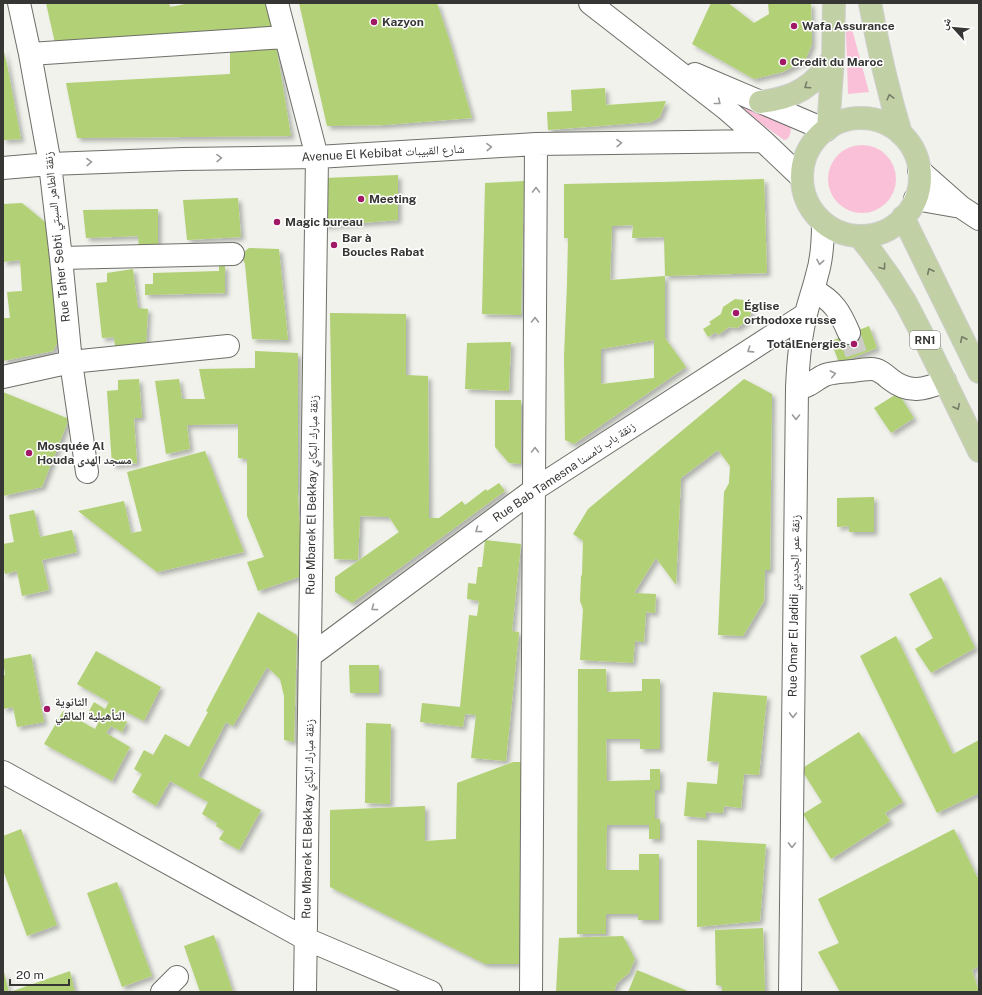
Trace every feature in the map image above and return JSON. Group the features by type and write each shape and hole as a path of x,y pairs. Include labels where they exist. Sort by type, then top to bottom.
{"main road":[{"path":"827,130 833,58 834,3"},
{"path":"870,3 885,75 901,134"},
{"path":"760,102 775,101 802,90 825,70 833,58"},
{"path":"866,118 879,121 891,126 901,134 913,150 917,160 920,180 915,199 910,208 896,225 884,232 872,236 859,236 847,235 834,230 823,223 808,203 802,178 806,156 814,142 827,130 840,122 853,119 866,118"},
{"name":"RN1","path":"903,217 979,372"},
{"name":"RN1","path":"859,236 890,276 906,303 979,451"}],"street":[{"name":"Rue Taher Sebti زنقة الطاهر السبتي","path":"19,3 50,164 71,362 87,472"},
{"name":"Rue Mbarek El Bekkay زنقة مبارك البكاي","path":"277,3 317,157 305,992"},
{"path":"590,3 710,96 764,142 802,178"},
{"path":"30,54 285,37"},
{"path":"665,61 827,130"},
{"name":"Avenue El Kebibat شارع القبيبات","path":"3,168 50,164 183,159 317,157 536,144 764,142"},
{"path":"531,992 536,144"},
{"path":"919,170 961,207 979,219"},
{"path":"915,199 961,207"},
{"name":"Rue Omar El Jadidi زنقة عمر الجديدي","path":"790,992 797,388 799,351 806,314 820,265 823,223"},
{"path":"61,258 233,254"},
{"path":"812,290 822,295 837,310 849,333"},
{"name":"Rue Bab Tamesna زنقة باب تامسنا","path":"310,656 534,489 806,314"},
{"path":"3,377 71,362 228,346"},
{"path":"797,388 806,386 824,376 859,363 878,370 894,382 912,389 930,388 945,381"},
{"path":"3,772 306,939 431,992"}],"shaded area":[{"path":"852,29 869,92 848,94 846,30"},
{"path":"743,105 790,127 791,130 788,138 784,140 741,109"},
{"path":"862,145 875,148 886,155 893,166 896,179 893,192 886,203 875,210 862,213 849,210 838,203 831,192 828,179 831,166 838,155 849,148"}],"building":[{"path":"46,3 169,3 170,7 190,3 269,3 276,33 55,43"},
{"path":"299,3 437,3 472,118 384,125 327,126"},
{"path":"711,3 728,3 754,23 769,14 768,3 811,3 812,44 805,61 783,72 754,79 692,44"},
{"path":"276,45 291,136 77,138 66,83 230,74 230,49"},
{"path":"3,48 7,64 21,139 3,140"},
{"path":"605,88 606,105 666,101 660,117 651,122 548,130 547,112 572,111 571,90"},
{"name":"Meeting","path":"398,175 398,220 323,226 325,178"},
{"path":"764,179 767,273 665,276 665,338 686,367 574,444 565,440 564,356 568,238 564,238 564,184","holes":["633,225 632,238 664,237 665,276 610,280 612,226","654,340 654,378 601,384 601,349"]},
{"path":"524,181 521,315 482,314 485,183"},
{"path":"238,198 241,237 187,240 183,200"},
{"path":"22,203 45,222 60,338 53,351 3,361 3,318 10,318 7,292 22,291 20,260 3,262 3,204"},
{"path":"158,209 158,248 139,249 138,236 86,238 83,210"},
{"path":"249,248 279,249 288,340 252,339 245,264 241,254"},
{"path":"219,266 225,266 225,293 145,295 145,284 153,284 153,273 219,271"},
{"path":"133,269 138,308 148,309 146,347 115,346 114,337 102,338 96,283 107,282 107,273"},
{"path":"735,299 743,300 751,312 749,320 737,328 729,327 718,335 716,332 708,337 703,329 711,324 709,322 721,314 723,307"},
{"path":"330,313 406,314 406,375 428,376 429,518 439,518 462,501 465,505 486,489 487,491 499,483 505,491 352,603 335,592 335,577 399,532 389,517 360,516 358,560 334,559"},
{"name":"TotalEnergies","path":"869,326 877,348 839,363 831,341"},
{"path":"511,342 509,391 465,389 467,343"},
{"path":"255,351 298,353 298,494 302,576 258,591 247,562 264,557 247,516 247,459 238,458 238,424 187,425 190,449 166,454 155,381 179,379 182,399 205,399 199,369 255,368"},
{"path":"139,379 142,418 134,418 137,463 112,465 107,391 118,390 118,380"},
{"path":"744,379 772,394 770,570 765,570 764,601 743,636 718,635 724,492 729,483 730,466 718,450 681,478 676,585 656,558 634,593 656,594 655,613 646,612 644,642 635,641 633,663 580,660 583,609 580,601 583,541 573,534 588,509"},
{"name":"Mosquée Al Houda مسجد الهدى","path":"3,392 69,419 42,487 3,496"},
{"path":"898,393 914,418 891,433 874,408"},
{"path":"495,400 521,400 521,464 509,463 495,447"},
{"path":"205,451 244,552 157,572 78,511 124,501 131,533 142,531 127,472"},
{"path":"874,497 874,532 849,532 849,526 837,527 837,498"},
{"path":"34,510 40,537 72,530 77,552 42,560 49,590 22,596 17,571 5,574 3,566 3,544 14,542 9,515"},
{"path":"485,540 521,544 512,631 519,632 506,761 471,758 476,715 465,714 463,727 420,722 422,703 460,707 469,615 477,616 479,601 467,599 468,583 476,584 478,567 482,567"},
{"path":"941,577 975,648 931,673 915,649 933,638 909,594"},
{"path":"258,612 297,635 294,742 284,740 284,696 280,679 267,667 233,726 226,722 198,776 261,810 239,850 219,839 224,831 216,826 217,823 202,814 208,802 170,781 156,806 132,792 142,774 134,769 144,750 153,755 165,734 189,747 208,712 206,711"},
{"path":"896,636 953,754 979,740 979,793 937,813 860,656"},
{"path":"96,651 161,687 144,721 120,709 117,716 127,722 122,732 111,726 106,733 130,747 112,781 44,744 63,711 95,729 100,719 88,713 94,702 105,709 109,702 77,684"},
{"path":"31,654 44,722 17,727 13,707 3,709 3,676 5,675 3,659"},
{"path":"349,665 379,665 379,693 350,693"},
{"path":"578,669 606,669 607,692 642,691 642,679 660,679 660,749 640,749 640,739 606,739 607,781 650,780 650,769 660,769 660,790 655,790 655,819 660,819 660,839 649,839 649,825 607,825 606,870 639,870 639,854 659,854 659,920 638,920 638,914 606,914 606,934 577,934"},
{"path":"713,692 767,696 759,775 744,774 741,808 724,806 723,813 706,812 706,818 684,816 687,782 717,784 719,762 707,761"},
{"path":"366,723 391,724 390,804 365,803"},
{"path":"859,732 903,802 885,813 890,821 831,859 803,814 822,802 801,769"},
{"path":"513,762 527,762 527,964 485,964 330,887 330,810 425,806 425,841 456,839 457,783"},
{"path":"21,829 57,925 27,936 3,870 3,836"},
{"path":"954,829 977,877 979,876 979,966 972,970 979,992 840,992 818,952 839,943 818,899"},
{"path":"697,840 766,844 760,921 697,927"},
{"path":"117,882 152,976 122,987 87,893"},
{"path":"763,928 765,992 722,992 722,986 716,985 715,930"},
{"path":"214,935 233,992 200,992 184,946"},
{"path":"623,936 635,959 629,973 617,983 614,992 556,992 559,938"},
{"path":"637,970 690,992 628,992"},
{"path":"70,971 75,992 10,992"},
{"path":"4,972 9,992 3,992"}],"tunnel":[{"path":"849,333 857,356"}],"place":[{"name":"Kazyon","path":"374,22"},
{"name":"Wafa Assurance","path":"794,26"},
{"name":"Credit du Maroc","path":"783,62"},
{"name":"Meeting","path":"361,199"},
{"name":"Magic bureau","path":"277,222"},
{"name":"Bar à Boucles Rabat","path":"334,245"},
{"name":"Église orthodoxe russe","path":"736,313"},
{"name":"TotalEnergies","path":"854,344"},
{"name":"Mosquée Al Houda مسجد الهدى","path":"29,453"},
{"name":"الثانوية التأهيلية المالقي","path":"47,709"}]}
